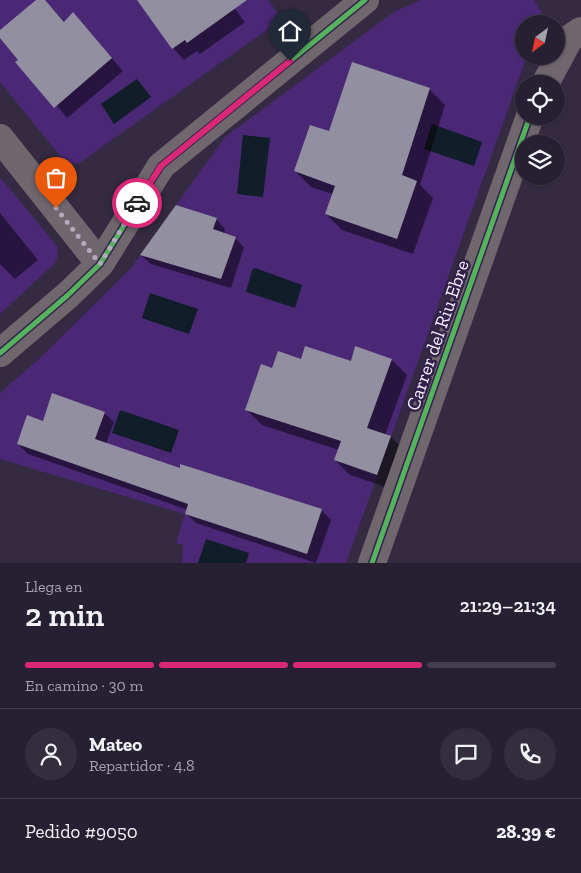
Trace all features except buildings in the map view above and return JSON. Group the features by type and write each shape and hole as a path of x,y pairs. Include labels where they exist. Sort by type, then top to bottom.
{"street":[{"path":"0,353 100,264 161,166 365,0"},
{"path":"550,75 569,39 581,31"},
{"name":"Carrer del Riu Ebre","path":"372,563 527,125"},
{"path":"0,138 100,264"}],"shaded area":[{"path":"0,0 268,0 282,19 78,164 65,162 0,82"},
{"path":"421,0 534,0 542,13 541,15 515,15 515,65 524,65 520,75 515,75 515,90 346,563 182,563 183,545 176,543 185,514 0,459 0,393 39,359 131,268 225,137 394,12"},
{"path":"0,177 57,246 58,255 55,263 0,314"}],"water":[{"path":"137,79 151,97 114,124 101,104"},
{"path":"432,124 482,142 474,166 424,149"},
{"path":"243,135 270,138 263,197 237,194"},
{"path":"255,268 302,285 295,308 246,292 252,270"},
{"path":"150,293 198,309 189,334 142,318"},
{"path":"120,410 179,430 171,453 112,433"},
{"path":"206,539 249,553 246,563 198,563"}],"cycle path":[{"path":"0,353 68,295 100,264 161,166 365,0"},
{"path":"372,563 527,125"}],"way so far":[{"path":"56,208 100,264 137,203"}],"route":[{"path":"137,203 161,166 290,61"}]}
